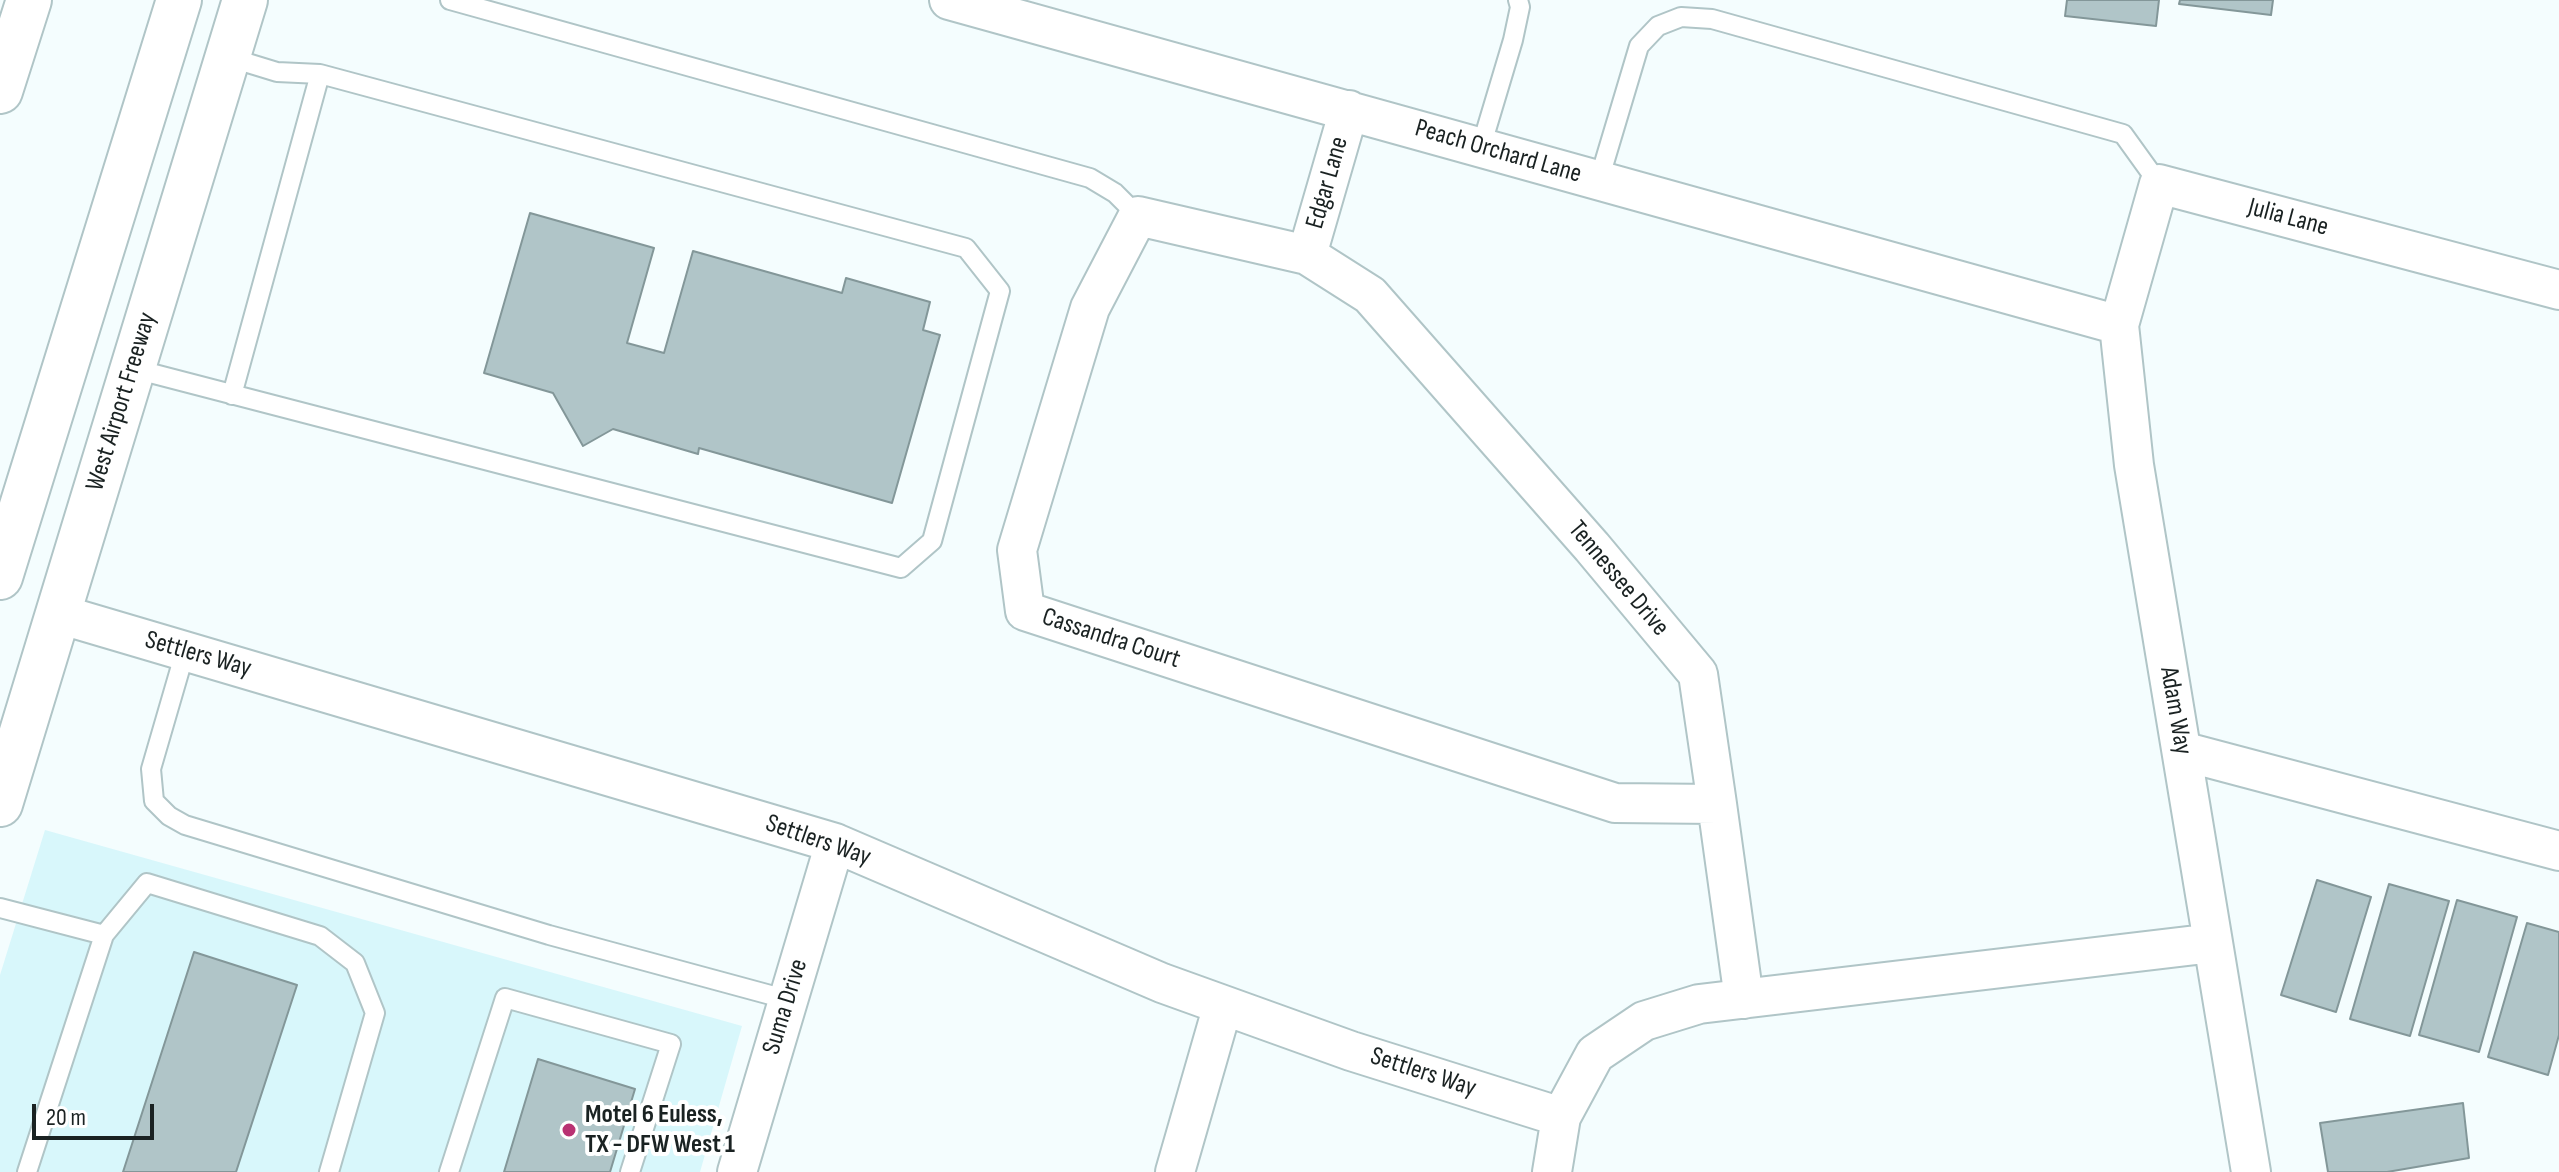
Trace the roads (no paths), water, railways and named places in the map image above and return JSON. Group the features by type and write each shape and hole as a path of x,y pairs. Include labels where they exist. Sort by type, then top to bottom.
{"main road":[{"path":"0,91 29,0"},
{"path":"0,577 179,0"},
{"name":"West Airport Freeway","path":"0,804 245,0"}],"street":[{"name":"Peach Orchard Lane","path":"949,0 2119,325"},
{"name":"Edgar Lane","path":"1307,255 1349,110"},
{"path":"2119,325 2159,184"},
{"name":"Julia Lane","path":"2159,184 2559,290"},
{"path":"1138,216 1307,255"},
{"name":"Cassandra Court","path":"1138,216 1090,308 1017,550 1025,611 1615,803 1717,804"},
{"name":"Tennessee Drive","path":"1307,255 1370,295 1592,547 1698,674 1744,999"},
{"name":"Adam Way","path":"2119,325 2134,465 2251,1172"},
{"name":"Settlers Way","path":"59,614 835,843 1162,983 1351,1051 1561,1117"},
{"path":"2182,751 2559,851"},
{"name":"Suma Drive","path":"737,1172 835,843"},
{"path":"1552,1172 1561,1117 1595,1054 1644,1021 1699,1004 2213,943"},
{"path":"1175,1172 1223,1005"}],"lane":[{"path":"450,0 1090,178 1115,193 1138,216"},
{"path":"1481,147 1513,40 1520,7 1518,0"},
{"path":"1599,180 1639,46 1658,26 1681,17 1712,19 2123,134 2159,184"},
{"path":"131,368 901,568 932,541 1000,291 966,248 320,74 277,72 228,57"},
{"path":"232,395 320,74"},
{"path":"185,652 151,769 154,801 185,825 534,930 789,1000"},
{"path":"27,1172 104,935 147,883 320,936 355,963 375,1013 329,1172"},
{"path":"0,908 104,935"},
{"path":"449,1172 505,998 671,1044 630,1172"}],"place":[{"name":"Motel 6 Euless, TX - DFW West 1","path":"569,1130"}]}
